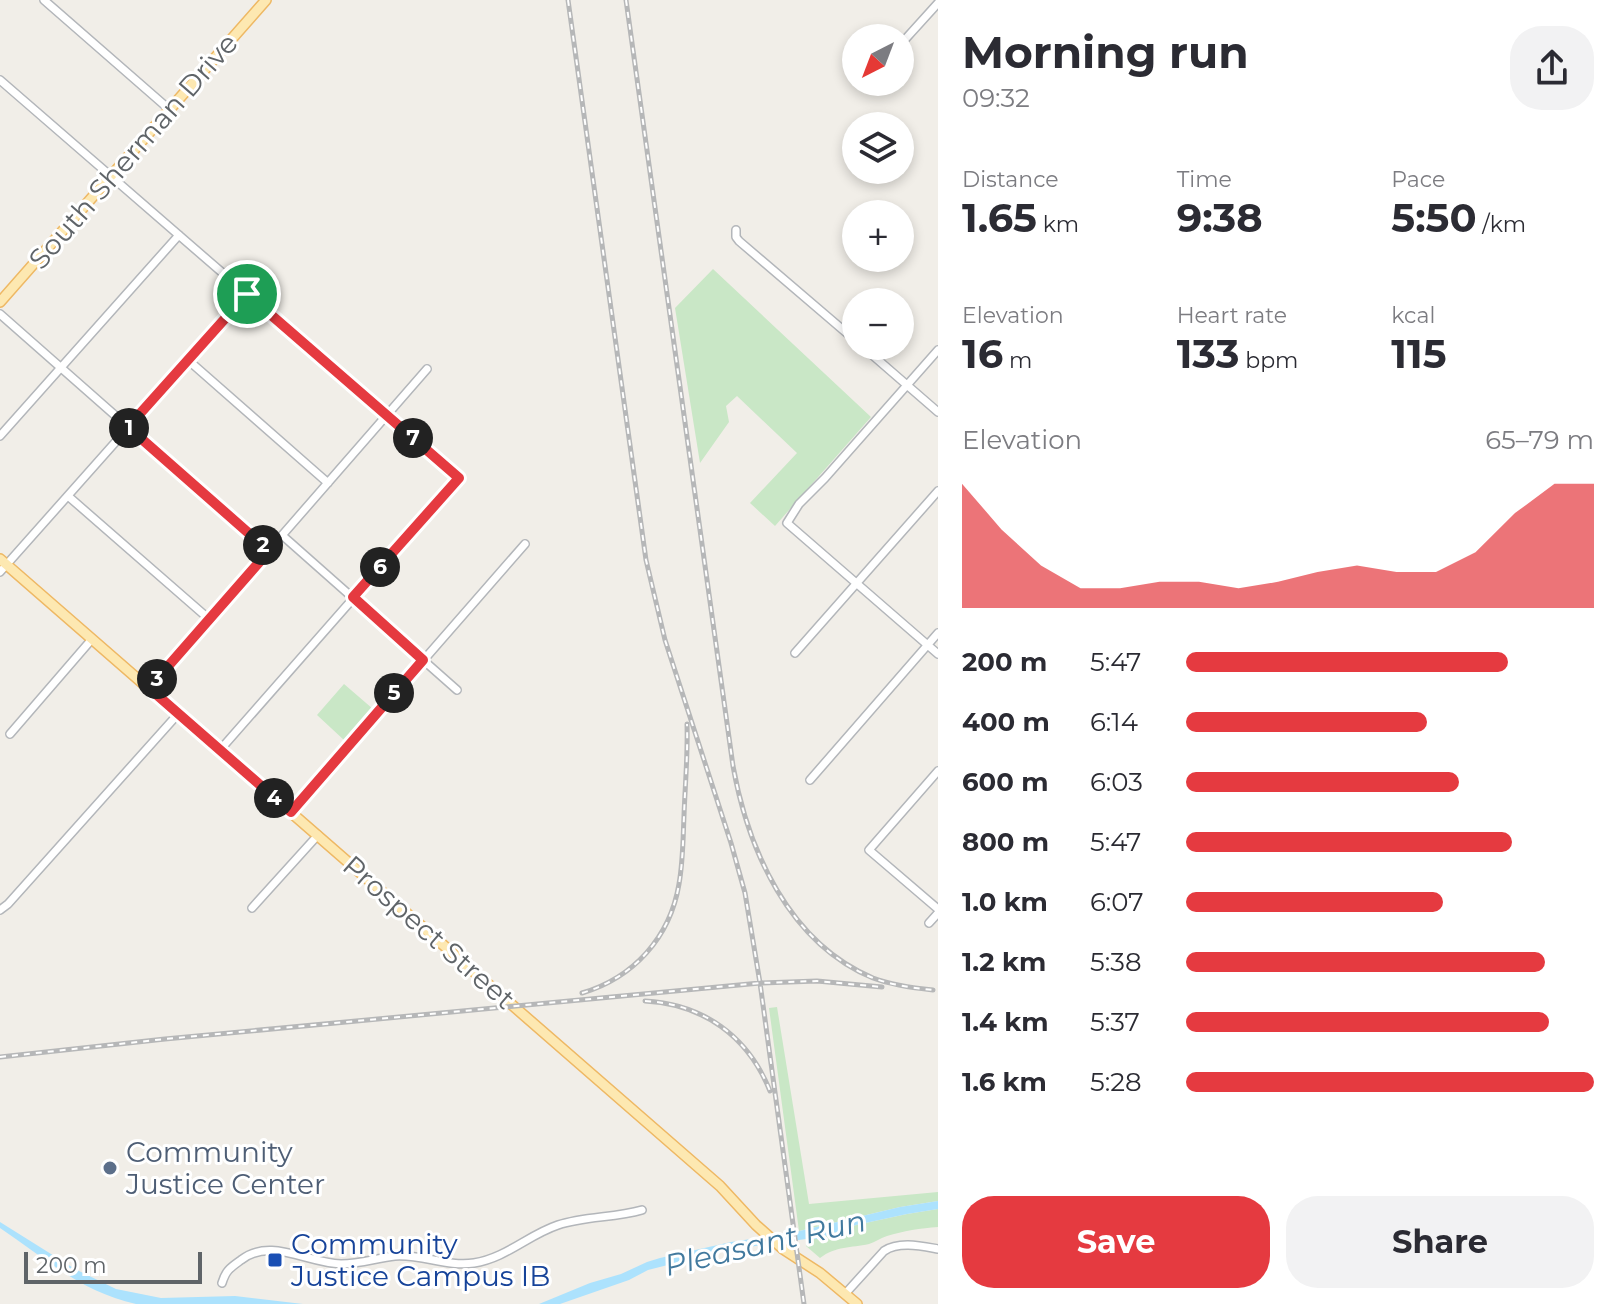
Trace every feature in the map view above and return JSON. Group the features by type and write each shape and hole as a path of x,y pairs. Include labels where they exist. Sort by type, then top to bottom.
{"main road":[{"name":"South Sherman Drive","path":"0,302 266,0"},
{"name":"Prospect Street","path":"2,565 149,688 720,1186 767,1236 857,1304"}],"street":[{"path":"44,0 170,110"},
{"path":"914,30 938,3"},
{"path":"0,80 459,478 220,750"},
{"path":"736,230 739,241 842,329"},
{"path":"0,436 179,235"},
{"path":"2,565 68,496 247,294"},
{"path":"0,314 269,551"},
{"path":"938,350 799,504 787,523 938,654"},
{"path":"188,360 328,483"},
{"path":"878,360 938,412"},
{"path":"149,688 427,369"},
{"path":"795,653 938,491"},
{"path":"68,496 209,619"},
{"path":"283,536 457,690"},
{"path":"291,812 525,544"},
{"path":"810,780 938,633"},
{"path":"10,734 92,639"},
{"path":"0,910 178,714"},
{"path":"929,923 938,911 869,850 938,771"},
{"path":"252,908 318,835"},
{"path":"222,1283 226,1272 256,1251 273,1249 337,1264 414,1256 463,1264 503,1254 561,1224 642,1210"},
{"path":"845,1294 889,1247 938,1249"}],"green space":[{"path":"713,269 871,417 775,526 750,503 797,453 737,396 726,406 729,422 700,463 675,308"},
{"path":"344,684 373,709 345,741 317,715"},
{"path":"777,1007 809,1204 938,1192 938,1201 799,1231 769,1008"},
{"path":"938,1209 938,1227 893,1234 869,1244 838,1249 820,1258 806,1246 806,1239 818,1239 856,1225"}],"water":[{"name":"Pleasant Run","path":"938,1201 938,1209 856,1225 818,1239 727,1250 648,1270 629,1280 560,1304 539,1304 660,1258"},
{"path":"0,1222 75,1269 116,1289 161,1298 235,1296 303,1304 136,1304 116,1299 64,1273 0,1228"}],"railway":[{"path":"568,0 646,560 665,640 745,893 804,1304"},
{"path":"626,0 733,766 749,830 777,890 796,918 818,942 843,962 873,978 933,990"},
{"path":"582,993 633,966 658,938 667,922 679,884 682,859 687,724"},
{"path":"0,1057 760,983 817,981 882,987"},
{"path":"645,1001 686,1009 721,1026 749,1054 770,1091"}],"place":[{"name":"Community Justice Center","path":"110,1168"},
{"name":"Community Justice Campus IB","path":"275,1260"}],"route":[{"path":"247,294 459,478 353,597 423,660 291,812 149,688 269,551 128,427 247,294"}]}
